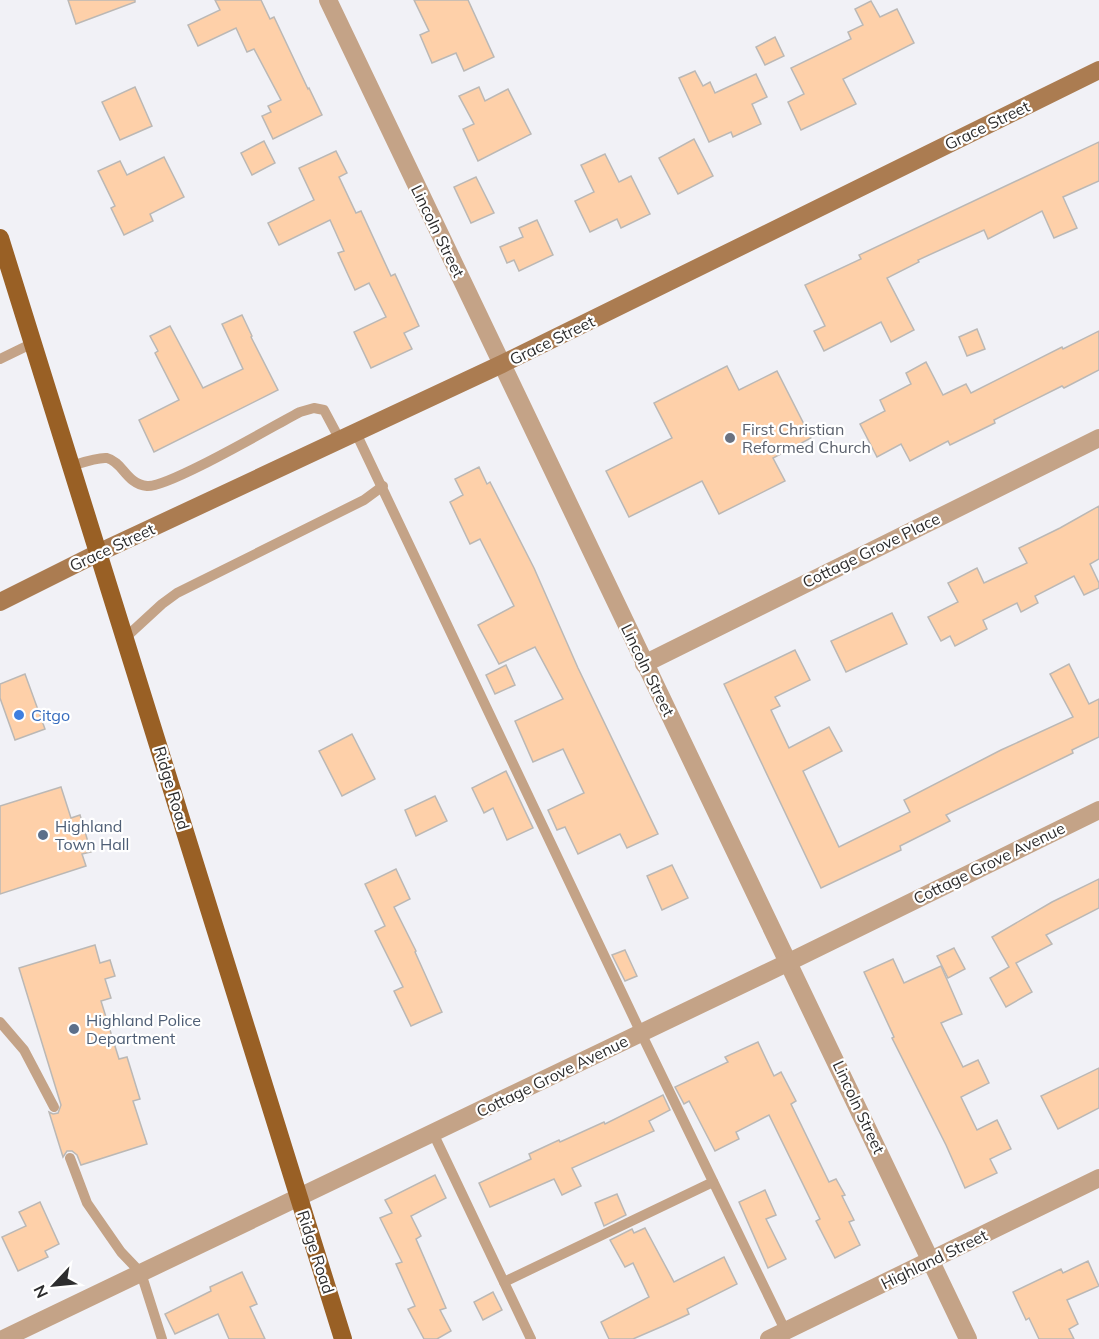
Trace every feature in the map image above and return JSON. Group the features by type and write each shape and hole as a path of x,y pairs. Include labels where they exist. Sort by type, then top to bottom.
{"main road":[{"name":"Ridge Road","path":"0,238 343,1339"}],"street":[{"name":"Lincoln Street","path":"328,0 968,1339"},
{"name":"Grace Street","path":"0,602 98,553 502,364 1099,70"},
{"name":"Cottage Grove Place","path":"644,664 1099,438"},
{"name":"Cottage Grove Avenue","path":"3,1339 789,962 1099,810"},
{"name":"Highland Street","path":"781,1336 1099,1178"}],"lane":[{"path":"0,359 33,343"},
{"path":"71,466 105,458 114,461 132,481 149,486 182,474 300,412 314,408 324,410 348,436 382,486 713,1182 781,1336"},
{"path":"125,638 177,593 364,500 382,486"},
{"path":"0,1022 24,1050 54,1107"},
{"path":"433,1133 531,1339"},
{"path":"70,1158 87,1203 121,1252 141,1273 162,1339"},
{"path":"504,1282 713,1182"}],"building":[{"path":"68,0 135,0 135,2 76,24"},
{"path":"215,0 261,0 270,19 274,17 322,115 273,139 262,116 271,112 268,106 281,100 254,49 247,52 236,28 198,46 188,25 220,10"},
{"path":"414,0 468,0 494,57 464,71 456,53 432,63 420,35 429,31"},
{"path":"871,1 880,17 897,9 914,43 843,79 856,104 801,130 788,102 804,94 791,68 851,39 848,32 863,25 855,9"},
{"path":"775,37 784,56 765,65 756,47"},
{"path":"695,71 703,86 710,82 715,93 756,74 767,97 752,104 761,124 733,137 731,132 709,142 679,78"},
{"path":"135,87 152,126 120,140 102,102"},
{"path":"479,87 485,101 508,89 531,134 478,161 463,129 474,124 459,96"},
{"path":"694,139 713,176 678,194 659,158"},
{"path":"264,141 275,163 252,175 241,153"},
{"path":"1099,142 1099,181 1063,197 1077,228 1054,238 1042,211 988,239 984,230 918,260 919,262 887,278 914,330 891,342 881,322 824,351 814,331 825,326 805,285 861,259 859,255"},
{"path":"336,151 347,173 339,177 356,213 361,211 391,276 395,274 419,326 404,333 412,349 371,368 354,332 386,317 369,283 355,290 338,253 344,251 330,220 279,245 268,223 314,200 299,168"},
{"path":"605,154 619,182 631,176 650,214 621,228 617,219 590,232 575,201 594,192 581,165"},
{"path":"164,157 184,197 150,214 153,221 124,235 111,208 115,206 98,171 120,161 127,175"},
{"path":"476,177 494,213 471,223 454,187"},
{"path":"537,220 553,255 519,271 514,260 507,263 500,247 523,237 519,228"},
{"path":"242,315 278,390 154,452 139,420 179,400 155,353 158,351 150,336 170,326 203,388 243,369 222,324"},
{"path":"977,329 985,349 967,356 959,337"},
{"path":"1099,331 1099,370 994,420 995,423 950,445 948,441 910,461 901,444 877,457 860,424 885,411 880,400 911,384 906,373 926,362 943,395 966,384 971,393"},
{"path":"727,366 739,390 777,371 811,438 773,458 785,481 719,514 702,481 629,517 606,471 672,438 654,403"},
{"path":"479,467 487,484 490,482 534,568 578,668 658,834 627,848 620,834 578,854 565,827 557,830 548,810 584,793 563,749 533,762 515,721 563,699 535,647 499,664 478,625 514,606 480,539 470,544 450,502 463,495 455,479"},
{"path":"1099,506 1099,559 1090,564 1099,588 1084,595 1074,576 1035,596 1038,603 1021,612 1017,603 983,620 987,629 955,646 950,636 941,641 928,617 958,602 948,583 977,568 984,583 1027,563 1019,548"},
{"path":"892,613 907,644 846,672 831,641"},
{"path":"795,650 810,680 775,697 780,706 771,710 789,748 829,727 842,751 803,771 839,847 910,812 904,800 1001,750 1073,717 1050,674 1069,664 1089,704 1099,699 1099,737 1072,750 1073,753 946,815 950,821 900,846 901,850 821,888 724,684"},
{"path":"506,665 515,685 495,694 486,675"},
{"path":"25,674 45,729 15,740 0,698 0,684"},
{"path":"352,734 375,779 342,796 319,751"},
{"path":"506,771 533,828 507,840 493,808 484,813 472,788"},
{"name":"Highland Town Hall","path":"61,787 71,818 80,815 91,852 82,854 86,866 0,894 0,806"},
{"path":"435,796 447,821 416,836 405,810"},
{"path":"672,865 688,898 662,910 647,876"},
{"path":"396,869 410,899 394,907 442,1012 411,1026 394,991 403,987 375,931 385,926 365,884"},
{"path":"1099,879 1099,908 1046,935 1052,944 1016,963 1032,992 1006,1007 990,978 1009,967 992,937 1052,902"},
{"name":"Highland Police Department","path":"95,945 100,963 110,960 115,976 105,979 111,998 101,1001 119,1059 127,1057 140,1099 133,1101 147,1144 81,1165 77,1155 72,1151 67,1151 63,1157 49,1112 58,1113 61,1105 19,968"},
{"path":"954,948 965,969 948,978 937,956"},
{"path":"625,950 637,976 625,981 612,955"},
{"path":"893,959 904,983 941,966 962,1014 941,1023 963,1067 978,1060 989,1083 961,1097 977,1130 997,1120 1011,1149 990,1159 997,1173 965,1188 892,1038 894,1037 864,972"},
{"path":"758,1042 774,1076 781,1072 796,1101 791,1104 829,1182 836,1179 845,1195 842,1196 854,1220 849,1222 860,1245 835,1258 816,1221 820,1219 769,1115 736,1132 739,1139 715,1151 689,1101 684,1104 675,1087 728,1062 725,1057"},
{"path":"1099,1068 1099,1108 1058,1129 1041,1096"},
{"path":"663,1095 670,1110 649,1121 654,1131 572,1168 581,1186 562,1195 554,1179 490,1207 479,1183 531,1159 529,1154 604,1122 605,1124"},
{"path":"435,1175 446,1198 411,1216 421,1236 416,1239 446,1308 440,1310 451,1331 437,1339 424,1339 408,1309 415,1306 396,1264 402,1262 380,1218 392,1213 385,1200"},
{"path":"765,1190 776,1215 766,1219 786,1259 768,1268 739,1202"},
{"path":"617,1194 626,1215 604,1226 595,1203"},
{"path":"40,1202 59,1244 45,1251 48,1257 18,1271 2,1237 26,1226 19,1212"},
{"path":"645,1228 674,1282 724,1257 737,1284 687,1309 689,1314 633,1339 609,1339 601,1322 649,1297 633,1263 625,1267 610,1240 632,1229 634,1233"},
{"path":"1088,1261 1099,1286 1067,1300 1078,1324 1069,1329 1074,1339 1039,1339 1029,1318 1026,1320 1013,1292 1061,1269 1063,1273"},
{"path":"242,1272 257,1304 250,1307 265,1339 229,1339 218,1314 175,1334 165,1314 211,1291 210,1287"},
{"path":"493,1292 502,1310 483,1320 474,1302"}],"place":[{"name":"First Christian Reformed Church","path":"730,438"},
{"name":"Citgo","path":"19,715"},
{"name":"Highland Town Hall","path":"43,835"},
{"name":"Highland Police Department","path":"74,1029"}]}
